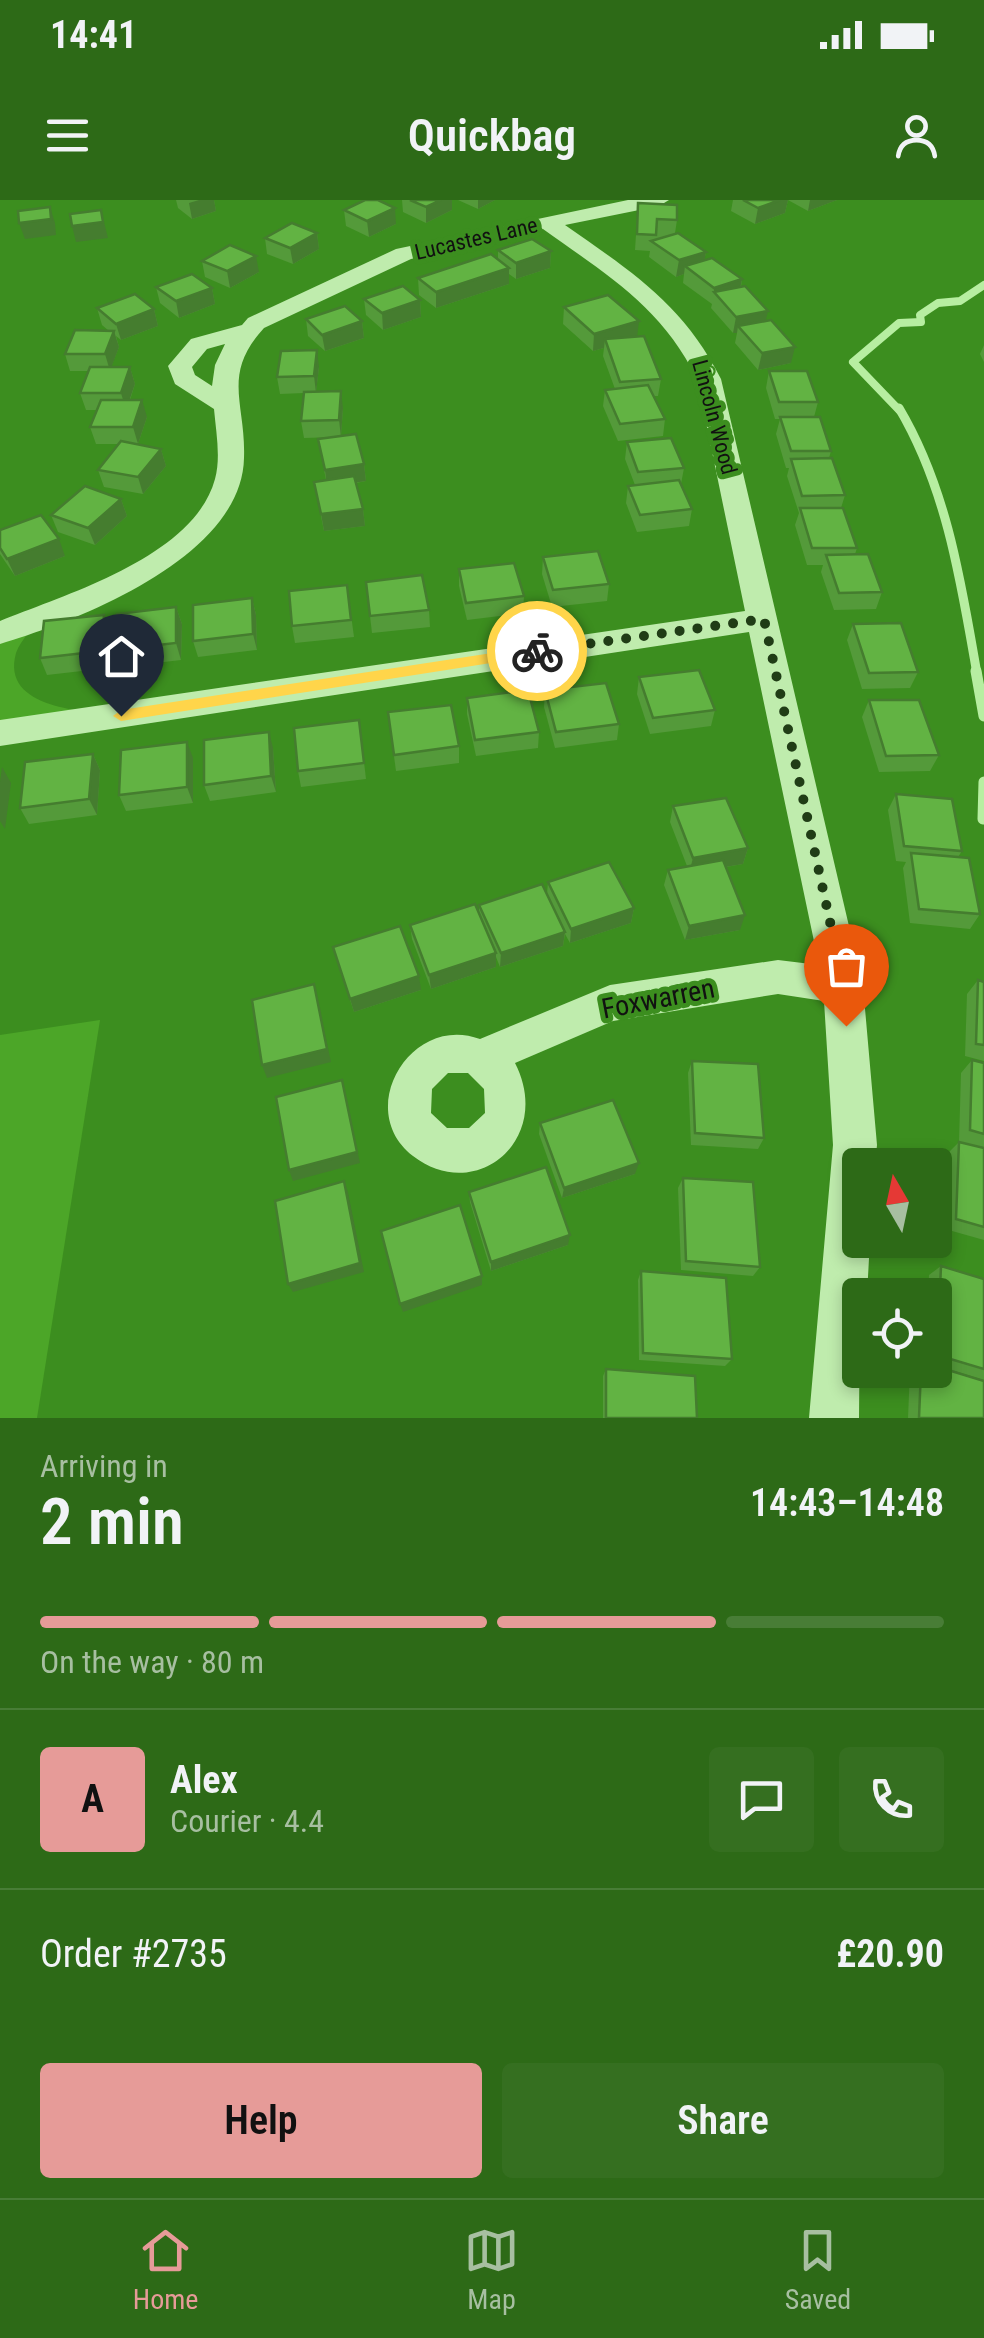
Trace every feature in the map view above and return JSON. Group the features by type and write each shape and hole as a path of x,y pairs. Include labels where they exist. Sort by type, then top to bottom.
{"street":[{"name":"Lucastes Lane","path":"226,406 184,380 180,366 199,344 248,330 404,254 659,200"},
{"name":"Lincoln Wood","path":"547,222 663,305 696,350 709,379 844,986 855,1146 834,1418"},
{"path":"0,633 167,556 200,529 222,498 229,476 226,358 235,340 248,330"},
{"path":"0,733 766,628"},
{"name":"Foxwarren","path":"481,1058 610,1002 778,978 844,986"}],"green space":[{"path":"44,614 16,653 15,672 21,686 33,697 50,704 121,716 0,733 0,633"},
{"path":"100,1020 37,1418 0,1418 0,1035"}],"building":[{"path":"365,200 378,200 395,208 367,221 344,210"},
{"path":"410,200 441,200 426,207"},
{"path":"743,200 780,200 758,208"},
{"path":"638,203 677,205 677,220 657,219 656,235 637,234"},
{"path":"50,207 51,219 19,223 18,211"},
{"path":"101,210 103,222 72,226 70,214"},
{"path":"292,223 317,233 290,248 265,238"},
{"path":"678,233 706,252 679,260 651,241"},
{"path":"532,239 551,251 516,263 498,250"},
{"path":"230,245 256,256 227,271 202,261"},
{"path":"491,254 509,268 436,292 418,278"},
{"path":"712,258 742,279 714,288 685,266"},
{"path":"192,274 212,288 176,301 156,287"},
{"path":"403,286 420,300 382,313 364,299"},
{"path":"745,286 768,311 736,317 714,292"},
{"path":"135,294 154,309 116,324 97,308"},
{"path":"608,295 639,321 594,334 564,307"},
{"path":"345,306 362,321 322,335 306,319"},
{"path":"771,320 795,347 762,353 738,326"},
{"path":"75,330 114,331 105,354 65,354"},
{"path":"644,336 661,379 620,382 605,339"},
{"path":"317,350 314,376 277,377 281,351"},
{"path":"90,367 130,367 121,393 80,393"},
{"path":"769,371 807,371 818,402 779,402"},
{"path":"648,385 665,419 620,424 605,390"},
{"path":"341,391 339,420 301,421 304,392"},
{"path":"101,400 142,400 133,427 90,427"},
{"path":"780,417 820,417 831,451 791,451"},
{"path":"356,434 364,464 325,470 318,439"},
{"path":"671,438 684,468 638,472 627,442"},
{"path":"121,441 161,449 138,477 98,470"},
{"path":"832,458 845,495 802,496 791,459"},
{"path":"354,476 363,509 321,514 314,482"},
{"path":"679,480 692,509 640,515 628,486"},
{"path":"85,486 121,499 88,528 51,515"},
{"path":"800,508 843,508 857,548 812,548"},
{"path":"41,515 59,539 7,559 0,548 0,530"},
{"path":"598,551 609,584 553,590 543,557"},
{"path":"868,554 882,592 839,593 826,555"},
{"path":"514,563 524,596 466,603 459,569"},
{"path":"422,575 429,610 370,616 366,582"},
{"path":"347,585 351,620 292,626 289,591"},
{"path":"252,598 253,634 193,641 193,605"},
{"path":"176,607 176,643 114,650 117,614"},
{"path":"104,615 102,651 40,658 44,621"},
{"path":"901,623 918,672 869,673 853,624"},
{"path":"699,670 715,710 653,718 639,677"},
{"path":"606,683 619,724 556,732 545,690"},
{"path":"528,690 539,732 475,740 467,698"},
{"path":"869,700 919,700 939,755 886,756"},
{"path":"451,705 459,746 394,755 388,712"},
{"path":"359,720 364,763 298,771 294,728"},
{"path":"269,732 271,776 204,785 204,740"},
{"path":"187,742 187,787 119,795 121,750"},
{"path":"93,754 89,799 20,808 25,762"},
{"path":"896,794 952,799 962,851 904,846"},
{"path":"726,798 748,848 693,858 673,806"},
{"path":"911,853 969,858 980,914 919,909"},
{"path":"723,860 745,915 689,926 668,870"},
{"path":"609,862 634,908 571,929 548,882"},
{"path":"542,884 565,932 501,953 479,905"},
{"path":"475,904 496,953 429,975 410,925"},
{"path":"400,926 419,976 350,999 333,947"},
{"path":"978,980 984,982 984,1045 976,1044"},
{"path":"314,984 327,1049 262,1065 252,1000"},
{"path":"972,1060 984,1063 984,1134 970,1130"},
{"path":"692,1061 758,1064 764,1138 695,1133"},
{"path":"342,1080 357,1152 289,1170 276,1097"},
{"path":"613,1100 639,1163 564,1188 540,1123"},
{"path":"959,1142 984,1148 984,1227 956,1219"},
{"path":"546,1167 570,1235 491,1262 469,1192"},
{"path":"683,1178 753,1182 760,1267 686,1261"},
{"path":"344,1181 360,1263 288,1284 275,1201"},
{"path":"460,1205 482,1276 400,1304 381,1231"},
{"path":"941,1266 984,1279 984,1369 952,1359 952,1278 940,1278"},
{"path":"641,1271 726,1278 732,1359 643,1353"},
{"path":"606,1369 695,1376 697,1418 606,1418"},
{"path":"952,1371 984,1381 984,1418 919,1418 920,1388 952,1388"}],"waterway":[{"path":"900,411 853,362 899,323 921,322 920,315 938,303 960,301 984,285"},
{"path":"899,408 941,504 977,674"},
{"path":"976,671 984,716"},
{"path":"983,819 984,782"}],"way so far":[{"path":"537,651 764,619 844,986 846,1026"}],"route":[{"path":"121,716 537,651"}]}
